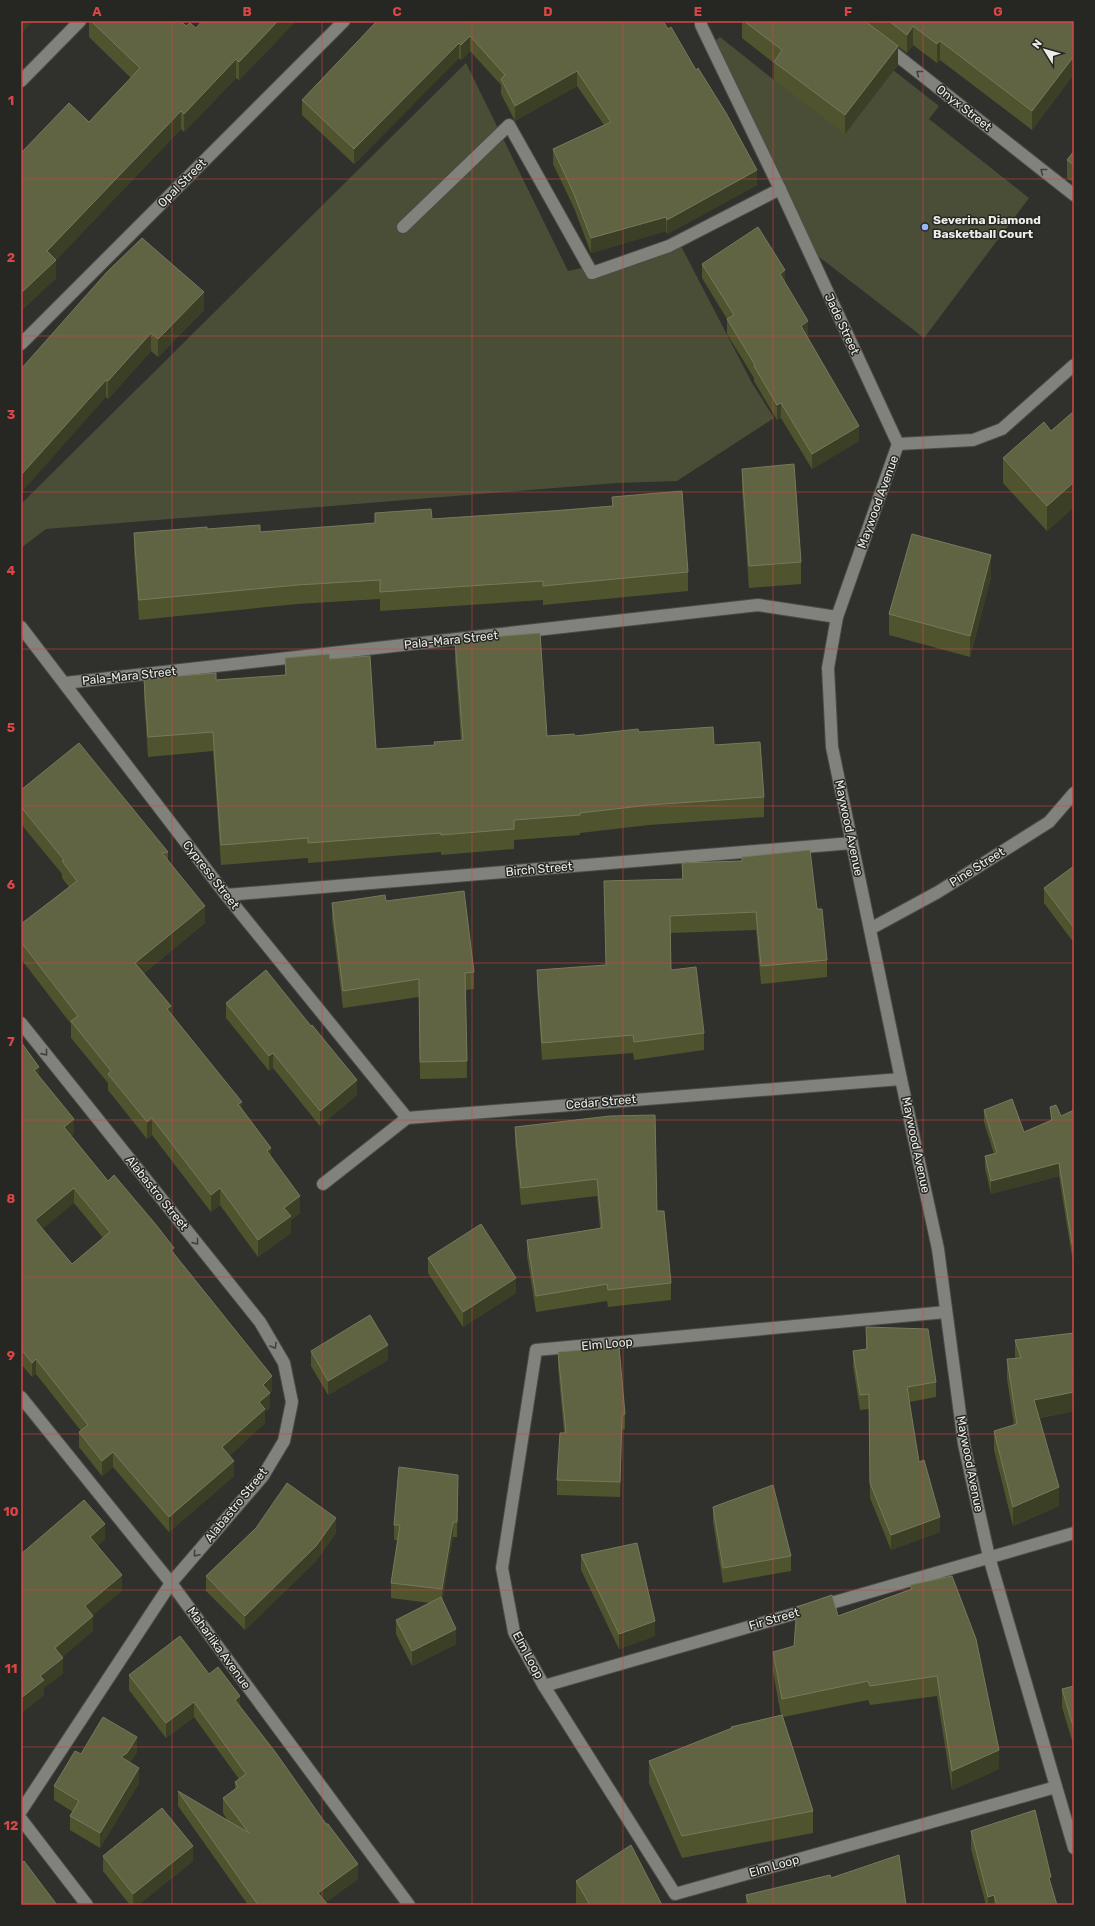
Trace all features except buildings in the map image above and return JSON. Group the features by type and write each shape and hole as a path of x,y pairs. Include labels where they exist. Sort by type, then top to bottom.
{"street":[{"path":"21,81 80,21"},
{"name":"Opal Street","path":"21,344 344,21"},
{"name":"Jade Street","path":"701,21 701,25 780,189 898,444"},
{"name":"Onyx Street","path":"878,40 1074,195"},
{"path":"403,227 509,125 592,273 669,246 780,189"},
{"path":"898,444 973,440 1002,429 1074,366"},
{"name":"Maywood Avenue","path":"898,444 837,617 828,668 832,739 901,1079 938,1249 964,1444 989,1557 1074,1848"},
{"name":"Pala-Mara Street","path":"65,683 758,606 837,617"},
{"name":"Cypress Street","path":"21,627 226,895 408,1118"},
{"name":"Pine Street","path":"870,929 938,892 1049,822 1074,793"},
{"name":"Birch Street","path":"226,895 852,843"},
{"name":"Alabastro Street","path":"21,1023 260,1322 284,1363 292,1402 284,1441 263,1476 171,1583 21,1811"},
{"name":"Cedar Street","path":"408,1118 901,1079"},
{"path":"323,1184 408,1118"},
{"name":"Elm Loop","path":"946,1312 536,1350 502,1568 514,1632 544,1686 675,1894 1056,1787"},
{"name":"Maharlika Avenue","path":"21,1397 171,1583 410,1905"},
{"name":"Fir Street","path":"544,1686 1074,1533"},
{"path":"21,1819 87,1905"}],"green space":[{"path":"720,37 774,80 893,70 939,106 929,119 1029,198 924,338 814,253 714,42"},
{"path":"466,63 568,271 681,246 752,383 774,418 677,481 617,483 46,529 21,548 21,504"}],"place":[{"name":"Severina Diamond Basketball Court","path":"925,227"}]}
